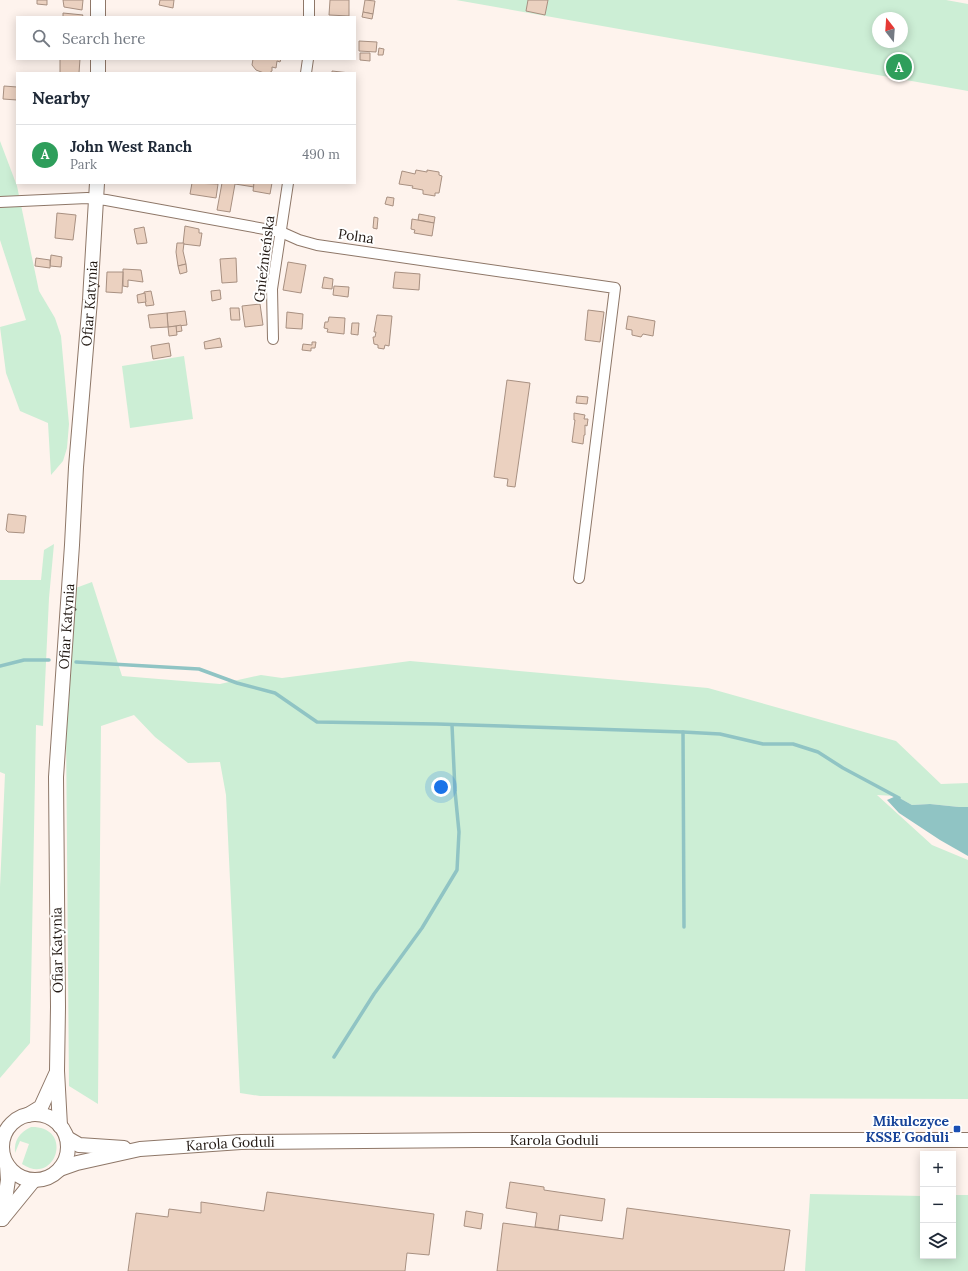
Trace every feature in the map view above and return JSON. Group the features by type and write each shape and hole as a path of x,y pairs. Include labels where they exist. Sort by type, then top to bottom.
{"street":[{"path":"98,0 98,16"},
{"path":"309,0 309,16"},
{"path":"98,60 98,72"},
{"path":"306,72 308,60"},
{"name":"Ofiar Katynia","path":"64,1132 57,1071 58,1007 56,776 76,466 90,300 97,184"},
{"name":"Gnieźnieńska","path":"273,339 272,289 288,184"},
{"name":"Polna","path":"0,202 87,198 97,199 281,232 317,245 615,288 579,578"},
{"name":"Ofiar Katynia","path":"28,1115 41,1106 57,1071"},
{"path":"38,1114 48,1117 64,1132 68,1146 65,1162 52,1176 43,1180 33,1180 20,1177 7,1165 3,1156 3,1139 6,1131 19,1118 38,1114"},
{"name":"Karola Goduli","path":"64,1132 79,1145 140,1149 228,1143 288,1141 968,1140"},
{"name":"Karola Goduli","path":"60,1169 77,1163 140,1149"},
{"path":"1,1221 8,1180 7,1165"},
{"path":"1,1221 33,1180"}],"green space":[{"path":"456,0 946,0 968,4 968,91"},
{"path":"0,141 17,186 39,291 55,318 61,336 69,424 67,448 63,461 51,475 48,423 20,411 6,373 0,327 26,320 0,240"},
{"path":"184,356 193,419 130,428 122,366"},
{"path":"54,544 49,598 43,726 36,725 30,1043 0,1078 0,887 5,774 0,772 0,580 41,580 44,550"},
{"path":"92,582 122,676 220,684 261,675 282,678 410,661 708,688 896,741 941,784 968,783 968,807 930,804 912,805 896,796 877,795 932,845 968,860 968,1099 260,1096 240,1093 226,795 220,762 188,763 155,737 134,715 101,726 98,1104 69,1086 66,728 73,589"},
{"path":"31,1127 45,1129 53,1136 56,1144 56,1154 51,1162 44,1168 34,1169 22,1164 29,1144 20,1141 15,1153 15,1144 18,1137"},
{"path":"810,1194 920,1196 920,1259 956,1259 956,1195 968,1195 968,1271 805,1271"}],"water":[{"path":"896,796 912,805 930,804 968,807 968,856 940,840 899,813 887,800"}],"building":[{"path":"37,0 47,0 47,5 37,4"},
{"path":"63,0 83,0 82,10 64,7"},
{"path":"160,0 174,0 173,8 159,5"},
{"path":"330,0 349,0 349,16 329,15"},
{"path":"365,0 375,1 373,14 363,12"},
{"path":"528,0 548,0 545,15 526,11"},
{"path":"363,12 373,14 372,19 362,17"},
{"path":"63,13 83,15 82,16 63,16"},
{"path":"359,41 377,42 376,52 359,51"},
{"path":"379,48 384,49 383,55 378,55"},
{"path":"360,53 370,53 370,61 360,60"},
{"path":"60,60 80,60 79,72 60,72"},
{"path":"253,60 281,60 280,62 277,61 276,68 272,67 270,72 261,72 256,70 252,65"},
{"path":"4,86 16,87 16,100 3,99"},
{"path":"416,170 439,172 439,175 442,176 439,193 435,193 435,196 423,194 423,190 412,188 413,186 399,184 402,171 415,174"},
{"path":"192,184 218,184 216,198 190,194"},
{"path":"222,184 235,184 230,212 217,210"},
{"path":"235,184 254,184 254,187"},
{"path":"254,184 272,184 270,194 253,191"},
{"path":"387,197 394,198 393,206 385,204"},
{"path":"57,213 76,215 73,240 55,238"},
{"path":"419,214 435,217 434,223 418,220"},
{"path":"374,217 378,218 377,229 373,228"},
{"path":"412,219 434,223 432,236 414,233 415,230 411,229"},
{"path":"185,226 199,229 199,233 202,233 200,246 183,244"},
{"path":"144,227 147,243 137,244 134,229"},
{"path":"177,243 184,243 183,251 186,264 178,266 176,252"},
{"path":"51,255 62,257 61,267 50,266"},
{"path":"36,258 50,260 50,268 35,266"},
{"path":"236,258 237,282 222,283 220,259"},
{"path":"288,262 306,265 301,293 283,290"},
{"path":"186,264 187,272 180,274 178,266"},
{"path":"123,269 141,270 143,282 128,280 128,287 123,286"},
{"path":"107,272 123,272 122,293 106,292"},
{"path":"395,272 420,274 419,290 393,288"},
{"path":"324,277 333,279 332,289 322,288"},
{"path":"334,286 349,287 348,297 333,295"},
{"path":"220,290 221,299 212,301 211,291"},
{"path":"151,291 154,305 146,306 144,292"},
{"path":"145,293 146,302 138,303 137,295"},
{"path":"260,304 263,325 245,327 242,306"},
{"path":"230,308 239,308 240,320 231,320"},
{"path":"588,310 604,312 600,342 585,340"},
{"path":"185,311 187,325 168,327 167,313"},
{"path":"287,312 303,314 302,329 286,328"},
{"path":"167,313 168,327 150,328 148,315"},
{"path":"377,315 392,316 389,346 385,345 384,349 378,348 378,345 374,344 373,337 375,337 376,332 374,332"},
{"path":"628,316 655,321 653,336 643,334 641,337 632,335 632,330 626,329"},
{"path":"329,317 345,318 344,334 327,332 328,329 324,328 325,322 328,322"},
{"path":"352,323 359,323 358,335 351,334"},
{"path":"181,325 182,331 176,332 176,326"},
{"path":"176,326 177,335 169,336 168,327"},
{"path":"220,338 222,347 205,349 204,342"},
{"path":"312,342 316,342 315,348 311,348 311,351 302,350 303,344 312,345"},
{"path":"169,343 171,356 153,359 151,346"},
{"path":"507,380 530,383 515,487 507,486 508,479 494,477"},
{"path":"577,396 588,397 587,404 576,403"},
{"path":"574,413 585,415 584,419 588,419 587,426 585,425 583,444 572,442 575,420"},
{"path":"8,514 26,516 24,533 8,532 6,530"},
{"path":"510,1182 544,1187 544,1190 605,1199 602,1221 560,1215 558,1230 535,1227 537,1213 506,1208"},
{"path":"267,1192 434,1214 429,1255 407,1253 405,1271 128,1271 136,1213 168,1217 169,1209 201,1213 201,1202 264,1211"},
{"path":"627,1208 790,1230 784,1271 497,1271 503,1223 623,1239"},
{"path":"466,1211 483,1214 481,1229 464,1226"}],"waterway":[{"path":"0,666 24,660 49,660"},
{"path":"76,662 199,669 237,683 275,693 317,722 437,724 683,732 720,734 763,744 793,744 818,752 843,768 899,798"},
{"path":"334,1057 374,994 422,928 457,870 459,832 455,791 452,725"},
{"path":"683,732 684,927"}],"place":[{"name":"John West Ranch","path":"899,67"},
{"name":"Mikulczyce KSSE Goduli","path":"957,1129"}]}
